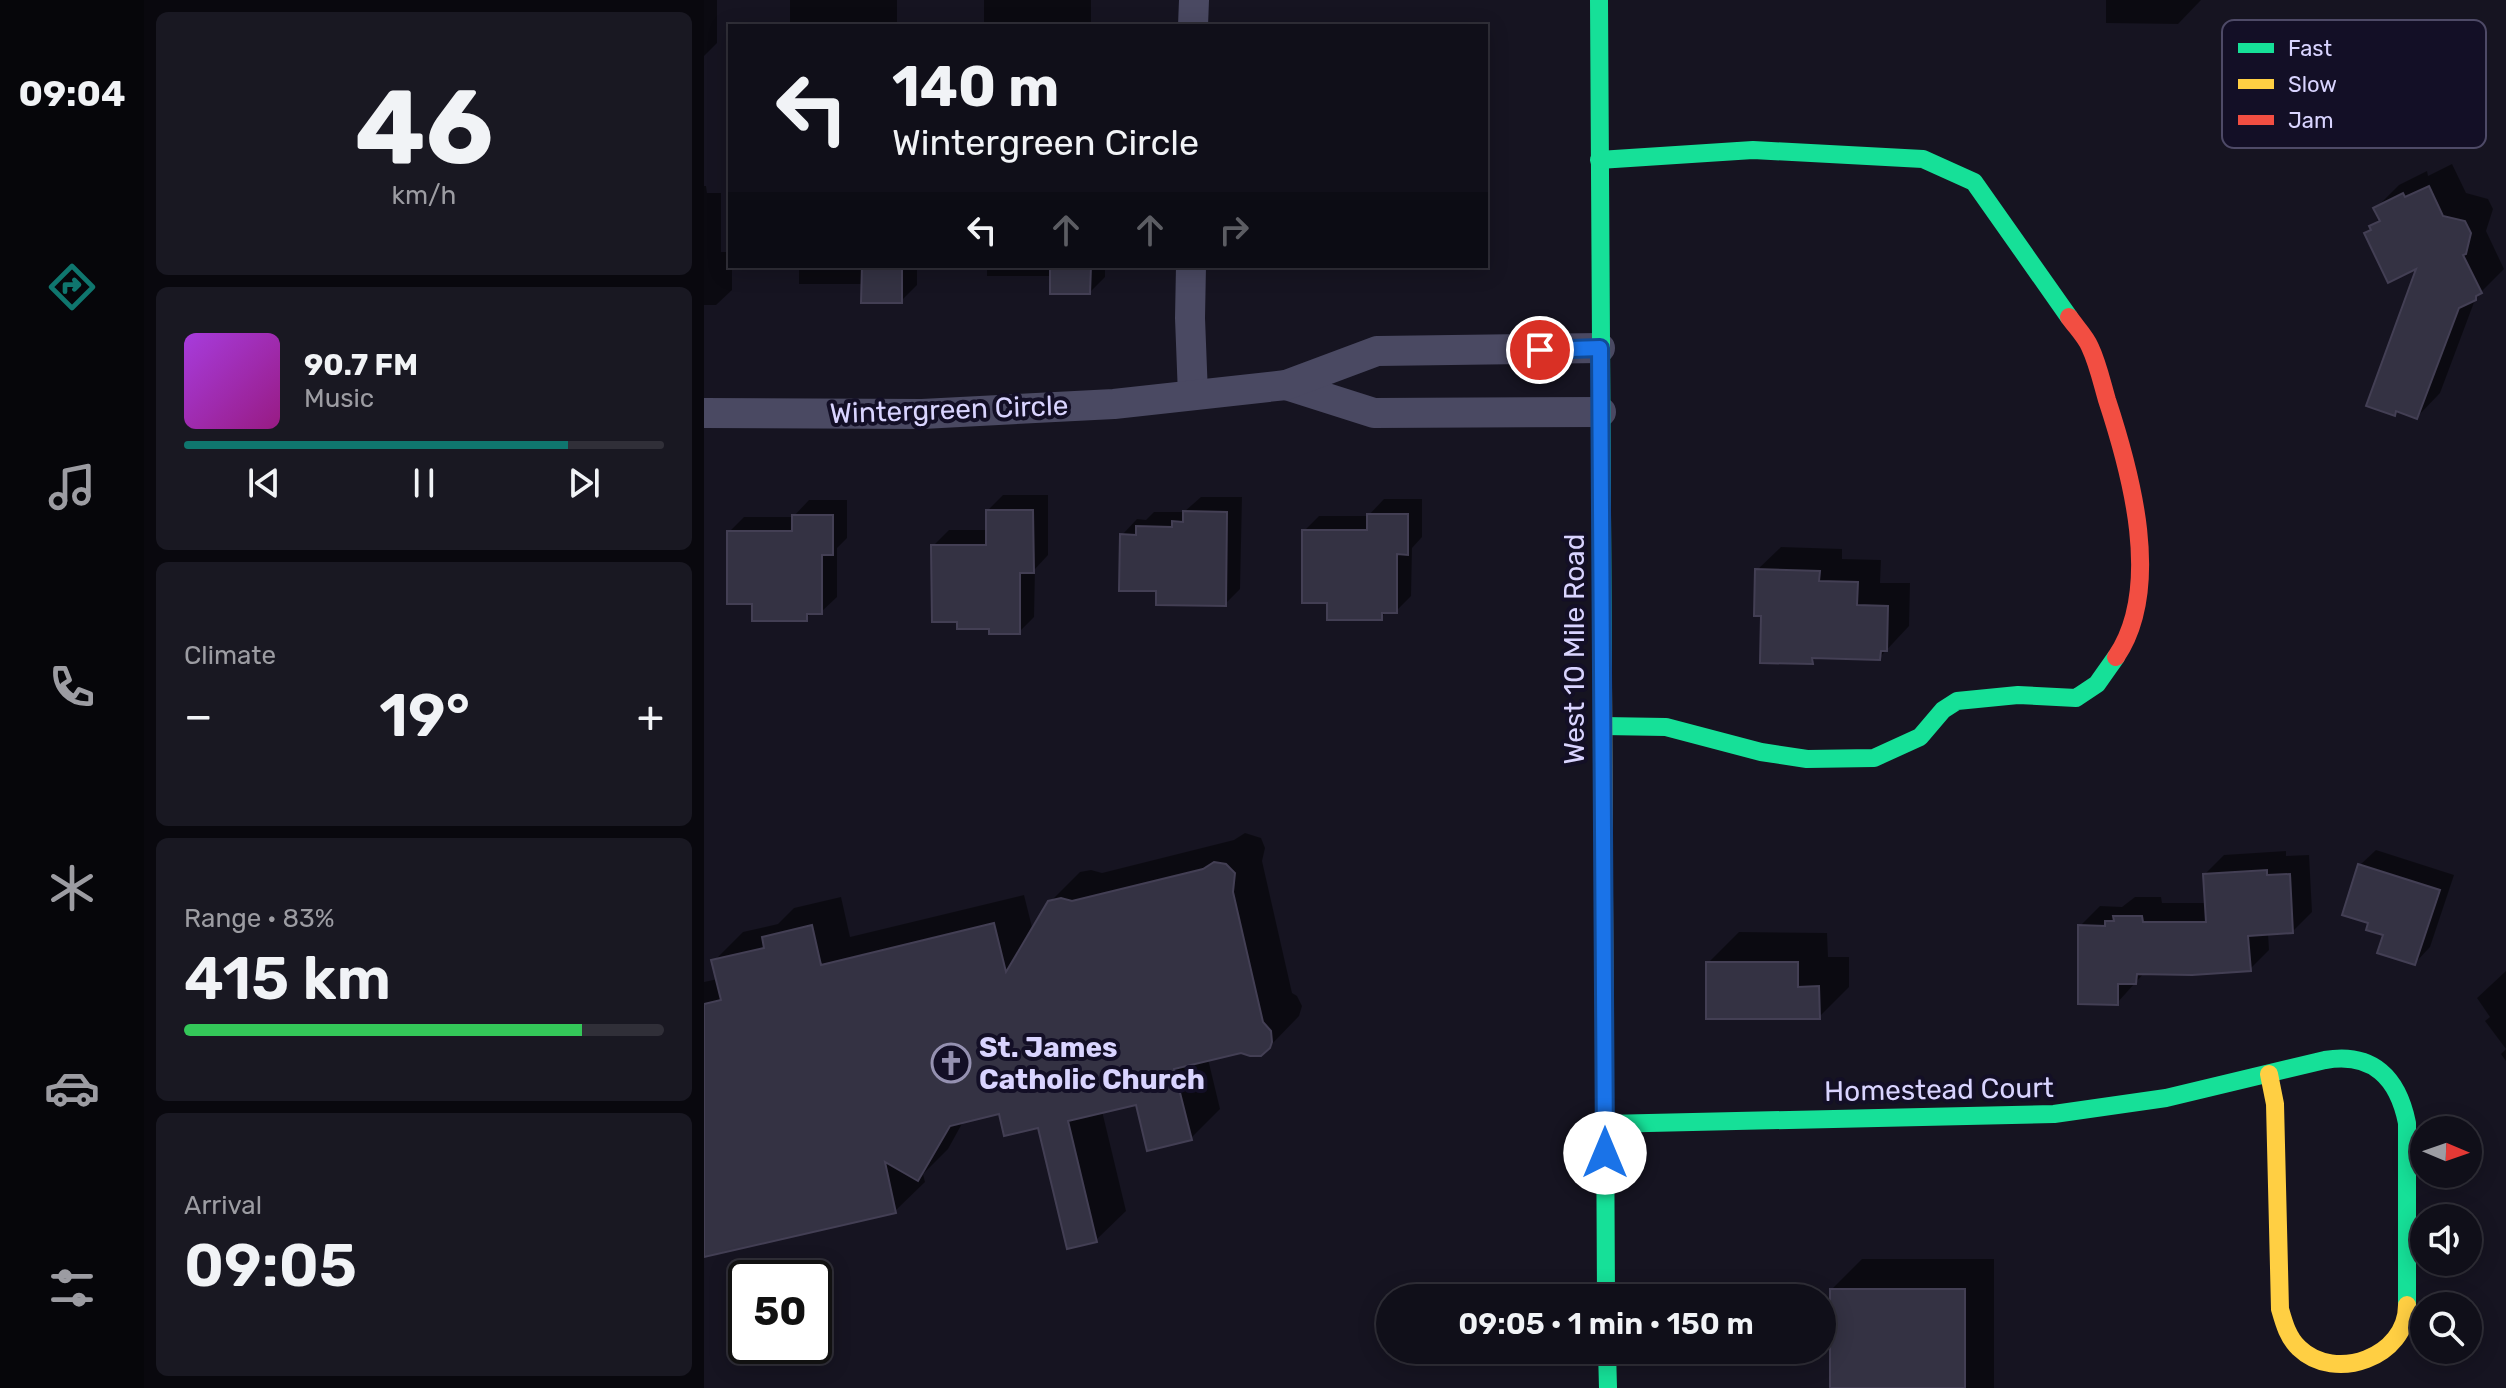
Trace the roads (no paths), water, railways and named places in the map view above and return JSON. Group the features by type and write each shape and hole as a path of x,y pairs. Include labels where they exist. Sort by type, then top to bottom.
{"street":[{"path":"1193,24 1194,0"},
{"name":"West 10 Mile Road","path":"1599,0 1606,1284"},
{"path":"1599,160 1753,150 1908,158 1923,159 1974,182 2090,346 2120,439 2140,529 2139,580 2133,622 2122,648 2097,684 2076,698 2018,695 1957,701 1943,710 1920,737 1874,758 1845,760 1807,759 1761,752 1666,727 1603,726"},
{"path":"1191,268 1193,395"},
{"name":"Wintergreen Circle","path":"704,413 922,414 1114,404 1286,385 1377,351 1600,348"},
{"name":"Wintergreen Circle","path":"1286,385 1374,413 1601,412"},
{"name":"Homestead Court","path":"1605,1124 2063,1114 2147,1103 2269,1074 2335,1059 2350,1058 2366,1062 2387,1075 2405,1107 2407,1313 2403,1330 2393,1344 2377,1356 2359,1363 2342,1365 2310,1355 2299,1348 2285,1328 2280,1309 2275,1104 2269,1074"},
{"path":"1607,1364 1608,1388"}],"place":[{"name":"St. James Catholic Church","path":"951,1063"}]}
